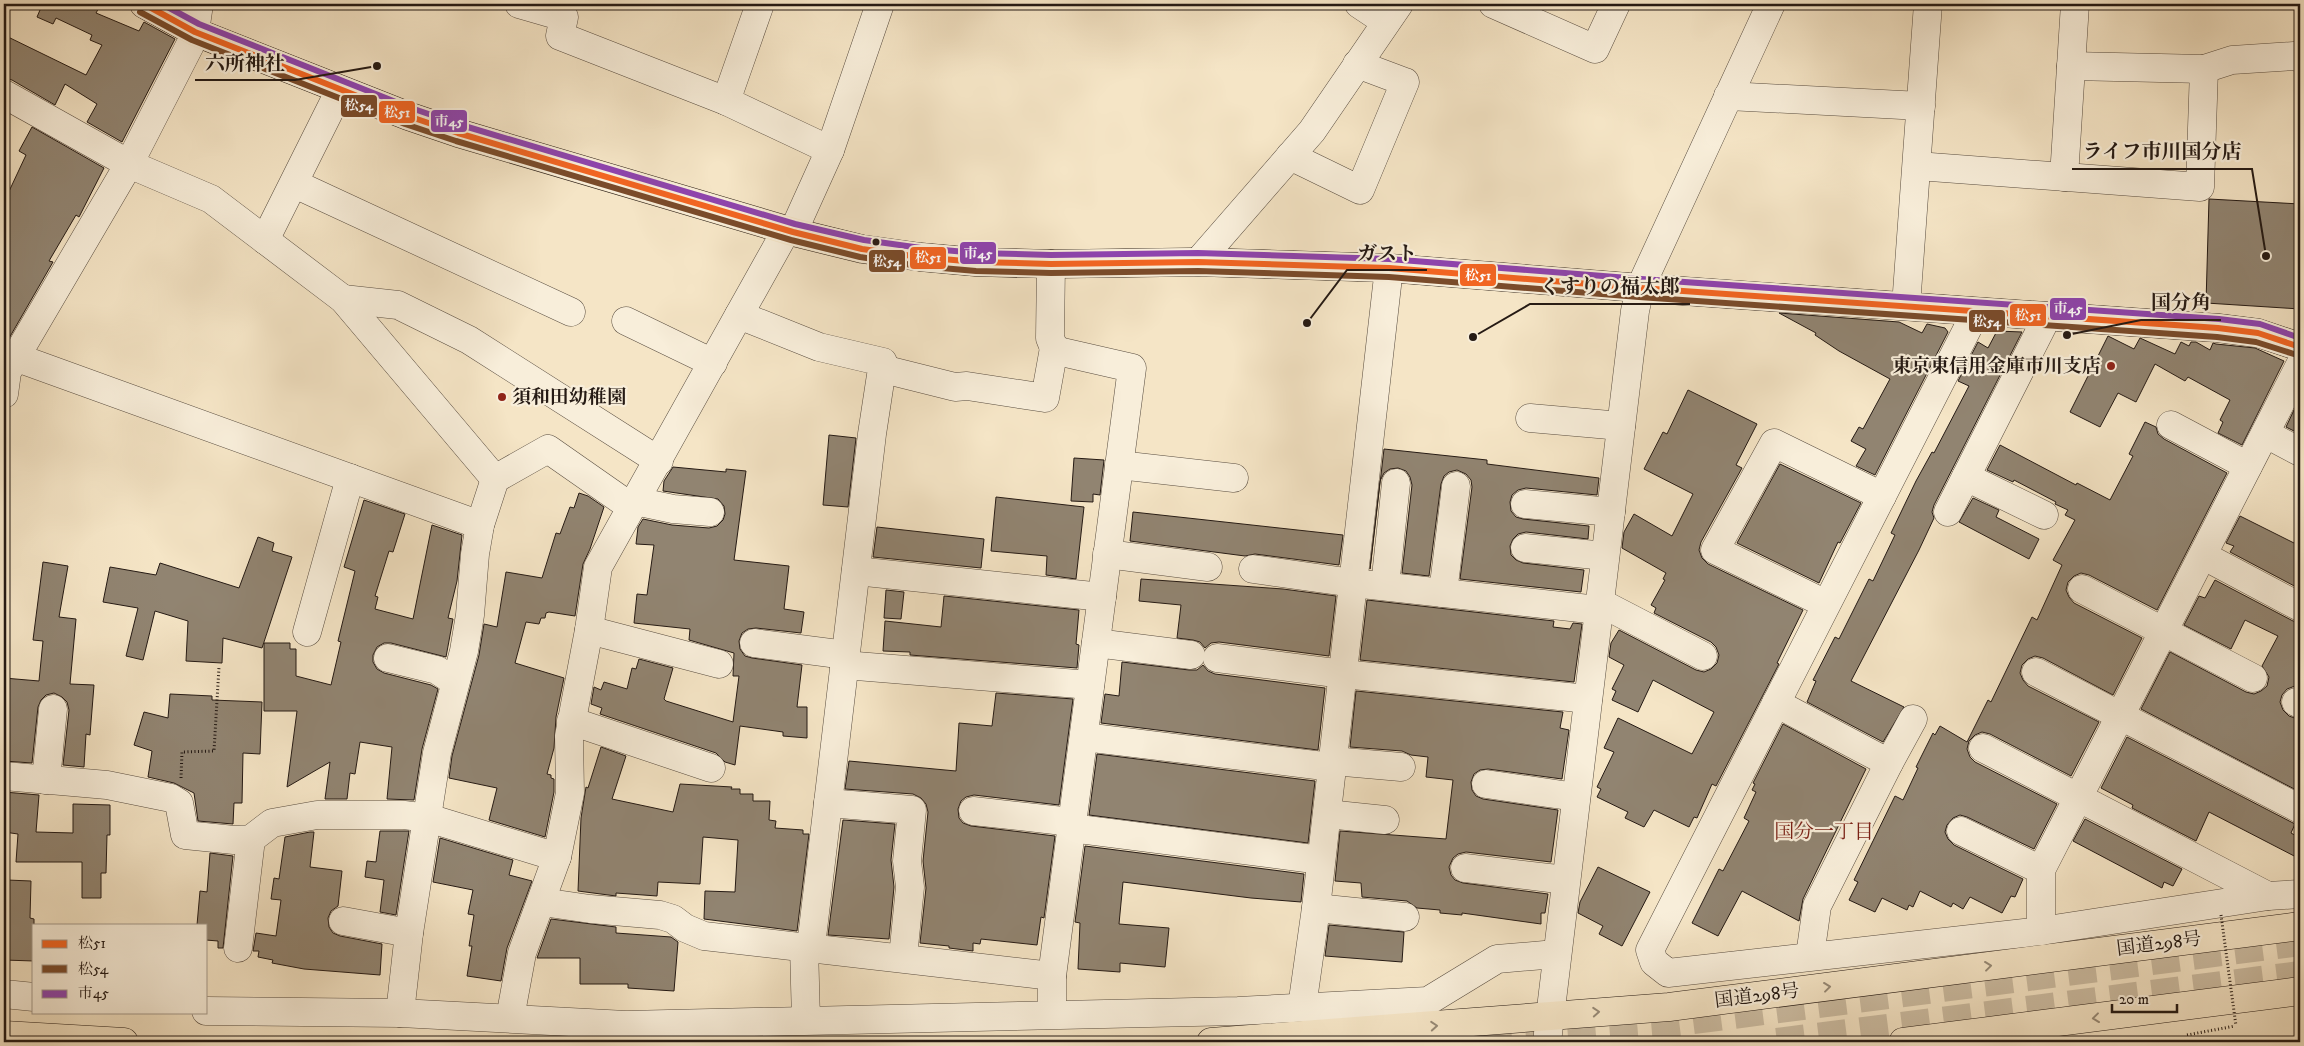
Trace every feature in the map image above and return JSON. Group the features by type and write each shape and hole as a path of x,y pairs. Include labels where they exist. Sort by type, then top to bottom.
{"main road":[{"path":"144,4 195,32 340,90 458,133 790,230 862,248 920,257 976,262 1051,264 1198,262 1389,268 1640,288 2218,328 2258,333 2300,347"},
{"name":"国道298号","path":"1211,1042 1669,1007 2300,926"},
{"path":"1904,1042 2300,991"},
{"path":"4,1035 124,1042"}],"street":[{"path":"198,4 195,32 129,164 7,373 350,478 480,525"},
{"path":"519,4 564,17 560,36 726,101 830,150"},
{"path":"726,101 760,4"},
{"path":"510,1018 522,953 557,857 570,793 569,736 589,630 598,567 739,315 790,230 830,150 880,4"},
{"path":"1198,262 1312,131 1393,13 1359,4"},
{"path":"1493,4 1595,49 1616,4"},
{"path":"1547,1042 1556,954 1635,312 1640,288 1771,4"},
{"path":"1906,306 1928,4"},
{"path":"2064,177 2075,4"},
{"path":"2071,66 2204,69 2232,60 2294,56 2300,58"},
{"path":"1290,156 1360,190 1406,82 1357,64"},
{"path":"1917,166 2200,187 2204,69"},
{"path":"265,240 340,90"},
{"path":"4,94 129,164 211,199 343,299 495,479"},
{"path":"1728,96 1921,106"},
{"path":"294,184 571,312"},
{"path":"883,369 955,387 967,386 1045,398 1054,348 1050,338 1051,264"},
{"path":"1302,1007 1322,860 1389,268"},
{"path":"343,299 398,305 470,340 659,461"},
{"path":"1976,312 1650,950 1654,962 1668,973 2041,931 2268,896 2300,894"},
{"path":"739,315 819,347 883,362 872,434 828,804 808,946 806,1020"},
{"path":"1948,512 2047,317"},
{"path":"626,321 713,363"},
{"path":"1052,1014 1052,976 1132,368 1062,352 1054,348"},
{"path":"2041,931 2041,870 2119,716 2204,556 2300,365"},
{"path":"1530,418 1621,426"},
{"path":"2171,425 2248,466"},
{"path":"2266,434 2300,452"},
{"path":"1826,604 1716,550 1774,443 1882,496"},
{"path":"400,1012 410,933 438,753 464,651 480,525 495,479 548,449 633,504 710,512"},
{"path":"1119,465 1234,478"},
{"path":"1966,477 2044,515"},
{"path":"308,632 350,478"},
{"path":"1385,586 1396,483"},
{"path":"1443,593 1456,486"},
{"path":"1526,504 1611,512"},
{"path":"1525,548 1605,556"},
{"path":"1107,554 1208,566"},
{"path":"2204,556 2300,607"},
{"path":"1253,569 1443,593 1599,606 1703,656"},
{"path":"856,571 1102,597"},
{"path":"2082,589 2253,678"},
{"path":"589,630 720,664"},
{"path":"754,643 845,660 1090,686"},
{"path":"1096,643 1343,674 1588,699"},
{"path":"388,658 437,670 455,682"},
{"path":"2036,672 2300,809"},
{"path":"1776,703 1889,763"},
{"path":"46,780 53,709"},
{"path":"1810,956 1818,906 1913,719"},
{"path":"572,721 711,768"},
{"path":"1084,737 1333,764 1401,767"},
{"path":"1983,748 2079,796 2268,896"},
{"path":"4,776 107,785 171,798 179,803 185,835 234,840 251,839 272,823 317,816 363,814 428,818 557,857"},
{"path":"1486,784 1576,797"},
{"path":"828,804 912,810 907,862 910,887 903,957"},
{"path":"973,811 1322,860"},
{"path":"1327,814 1385,820"},
{"path":"1961,831 2041,870"},
{"path":"238,948 251,839"},
{"path":"1465,868 1566,880"},
{"path":"542,902 590,910 660,915 673,919 685,928 704,936 808,946 1052,976"},
{"path":"1316,908 1405,916"},
{"path":"343,921 410,933"},
{"path":"208,1010 400,1012 626,1025 1238,1010 1428,1000 1497,959 1556,954"},
{"path":"4,994 32,997"},
{"path":"1238,1010 1259,1039"}],"path":[{"path":"179,803 182,752 214,751 219,667"},
{"path":"2188,1035 2236,1026 2221,915"}],"building":[{"path":"28,4 101,4 96,13 139,31 144,22 175,39 122,142 87,122 97,104 65,84 55,105 12,80 4,78 4,35 86,75 102,45 90,40 92,35 56,18 53,24 37,17 40,10"},
{"path":"32,127 104,168 79,217 76,215 49,261 53,262 4,347 4,202 26,155 19,151"},
{"path":"2209,199 2300,204 2300,309 2206,303"},
{"path":"1779,313 1899,322 1922,333 1927,324 1945,328 1948,332 1875,475 1856,466 1866,449 1851,441 1859,427 1863,429 1890,379 1839,351 1815,335 1816,333"},
{"path":"1997,331 2022,332 1934,505 1932,512 1934,518 1919,550 1851,681 1904,707 1883,742 1807,702 1816,681 1813,680 1835,637 1839,639 1869,579 1873,581 1895,535 1891,533 1916,481 1932,452 1934,453 1969,386 1958,381 1978,342 1988,348"},
{"path":"2108,336 2134,349 2140,338 2175,354 2181,342 2189,346 2191,342 2196,342 2210,350 2213,343 2255,348 2284,361 2242,445 2218,433 2223,422 2220,420 2230,400 2188,377 2185,381 2155,364 2136,402 2118,393 2100,427 2070,412"},
{"path":"1688,390 1757,424 1736,465 1742,468 1701,542 1699,550 1702,558 1708,564 1803,610 1777,663 1779,664 1716,786 1712,784 1697,818 1694,817 1689,827 1654,810 1644,827 1625,818 1628,812 1597,797 1601,789 1597,787 1614,752 1604,748 1618,718 1692,754 1714,712 1653,680 1638,712 1612,700 1616,691 1612,689 1624,665 1609,657 1611,643 1619,630 1696,670 1704,672 1711,669 1717,663 1719,655 1716,647 1711,642 1654,613 1656,608 1651,605 1665,580 1663,579 1666,573 1622,548 1624,532 1634,514 1672,536 1693,494 1644,469 1663,432 1667,434"},
{"path":"2294,410 2300,414 2300,434 2286,427"},
{"path":"2145,422 2156,427 2158,434 2164,439 2227,473 2157,610 2089,575 2081,573 2074,576 2068,582 2066,590 2074,603 2142,638 2113,695 2043,658 2035,656 2028,659 2022,665 2020,673 2028,686 2099,722 2071,776 1990,734 1982,732 1975,735 1969,741 1967,749 1970,757 1975,762 2057,804 2034,849 1960,815 1953,818 1947,825 1945,832 1948,839 1954,845 2023,879 2015,897 2011,896 2002,913 1970,897 1963,909 1953,903 1951,907 1920,891 1913,907 1909,905 1907,910 1882,898 1875,912 1849,900 1858,882 1854,880 1895,796 1903,800 1918,768 1916,767 1933,733 1935,735 1940,726 1967,742 1988,700 1991,702 2032,617 2037,620 2062,565 2053,560 2075,520 2065,515 2068,510 2055,504 2056,502 2014,480 2013,482 1987,470 2000,445 2076,485 2077,483 2110,500 2133,456 2129,454"},
{"path":"829,435 856,438 848,507 823,505"},
{"path":"1384,449 1487,460 1487,464 1599,478 1597,495 1526,488 1518,490 1512,495 1510,502 1511,511 1516,517 1589,526 1588,539 1526,532 1518,534 1510,546 1511,555 1523,563 1584,570 1581,592 1460,579 1472,487 1471,480 1466,474 1457,470 1449,472 1444,476 1441,484 1429,576 1402,573 1412,485 1406,471 1398,468 1390,469 1384,473 1380,480"},
{"path":"1074,458 1104,460 1100,495 1093,494 1093,502 1071,501"},
{"path":"1780,464 1861,503 1840,543 1838,542 1819,583 1737,543"},
{"path":"673,467 726,472 726,469 746,471 734,560 789,566 784,609 804,612 801,633 756,628 748,629 742,633 739,641 740,649 745,656 802,665 797,707 807,707 807,738 783,736 783,732 740,726 735,765 725,762 716,753 600,714 602,708 591,704 594,687 601,690 604,682 627,689 632,668 636,669 639,659 673,668 664,699 666,701 733,722 739,676 733,676 734,653 689,640 690,629 634,623 637,594 647,595 654,545 636,544 638,527 643,519 672,525 709,528 717,526 723,520 725,514 724,506 718,499 663,491 664,481"},
{"path":"579,493 588,496 604,507 583,564 575,616 549,612 546,613 545,618 541,618 539,624 526,622 515,663 564,678 556,717 554,748 547,774 551,775 551,778 554,779 554,792 545,837 489,820 497,788 449,778 452,756 479,655 484,624 497,627 506,572 542,578 556,533 560,534 570,507 574,508"},
{"path":"996,497 1084,507 1076,579 1046,575 1047,556 991,551"},
{"path":"1973,498 1999,510 1996,517 2039,539 2029,559 1959,522"},
{"path":"364,500 405,514 393,552 389,551 375,596 378,597 375,609 413,619 432,525 462,535 457,581 448,618 453,619 446,657 391,643 384,643 377,647 373,655 373,662 377,669 384,673 431,685 438,689 422,749 414,800 387,799 392,747 360,742 355,774 350,773 347,799 325,799 330,762 287,787 297,711 264,711 264,643 290,643 290,649 296,649 296,676 331,685 341,642 338,641 355,571 344,567"},
{"path":"1133,512 1343,535 1339,565 1255,554 1245,556 1130,541"},
{"path":"2240,516 2300,546 2300,589 2230,552 2234,546 2226,543"},
{"path":"877,527 984,539 981,568 873,557"},
{"path":"258,537 274,543 272,551 292,557 262,648 223,638 222,663 186,661 188,621 155,611 143,660 126,656 138,608 103,602 110,567 156,575 160,563 239,588"},
{"path":"43,562 68,566 59,617 76,619 70,684 94,685 90,735 86,734 84,767 63,765 69,710 67,702 54,693 46,695 38,707 32,763 4,761 4,678 39,681 43,641 33,640"},
{"path":"1141,579 1283,589 1336,596 1329,656 1219,642 1211,643 1205,648 1200,642 1177,638 1181,605 1139,601"},
{"path":"2215,580 2300,623 2300,687 2295,686 2287,689 2282,695 2280,702 2283,710 2289,716 2300,720 2300,792 2141,709 2170,652 2246,692 2254,694 2267,686 2269,677 2262,666 2278,636 2245,620 2231,649 2184,625 2199,596 2205,598"},
{"path":"886,590 904,592 901,619 884,618"},
{"path":"944,596 1079,610 1076,644 1079,645 1077,668 910,655 910,652 883,651 885,621 941,627"},
{"path":"1367,600 1554,621 1553,627 1570,629 1573,623 1582,624 1574,682 1360,660"},
{"path":"1122,662 1189,670 1197,670 1203,665 1208,671 1215,674 1325,688 1318,750 1101,723 1105,694 1119,696"},
{"path":"1356,691 1563,712 1560,728 1569,730 1562,779 1488,769 1480,770 1474,774 1471,782 1472,790 1476,796 1483,799 1558,810 1551,862 1466,852 1458,854 1453,858 1449,867 1451,875 1455,880 1463,883 1548,894 1545,913 1541,913 1541,924 1462,913 1462,915 1440,913 1440,910 1417,908 1407,901 1362,897 1361,883 1335,881 1340,831 1446,839 1453,780 1426,777 1428,757 1411,755 1402,751 1350,747"},
{"path":"996,693 1073,699 1059,805 974,795 966,797 961,801 958,809 959,818 963,823 971,826 1055,836 1044,918 1041,917 1037,945 981,939 980,944 973,943 973,951 920,943 926,888 923,861 928,812 926,804 921,798 913,794 845,789 849,761 956,771 959,723 992,726"},
{"path":"170,694 212,696 212,700 262,702 260,754 243,753 242,803 234,803 233,824 198,821 194,793 174,783 148,777 152,751 134,745 144,712 168,718"},
{"path":"1783,724 1866,769 1803,899 1799,921 1742,891 1718,936 1692,923 1719,869 1723,871 1749,821 1744,818 1756,792 1752,790 1755,784 1753,783"},
{"path":"2127,737 2295,824 2291,833 2300,838 2300,859 2209,812 2196,841 2132,808 2133,805 2101,788"},
{"path":"601,747 626,756 612,799 673,812 680,784 732,787 731,789 740,789 740,794 753,794 753,801 770,801 769,820 776,821 775,828 803,830 803,834 809,834 797,931 704,919 705,891 735,892 738,840 703,837 700,884 658,882 657,896 616,893 616,896 578,891 581,818 586,787 588,788"},
{"path":"1097,754 1315,781 1308,843 1089,815"},
{"path":"4,792 39,795 36,832 73,833 73,804 110,805 110,835 107,835 106,873 101,873 101,898 82,898 82,862 16,862 18,834 4,832"},
{"path":"2085,819 2182,869 2173,886 2164,882 2162,888 2073,841"},
{"path":"843,820 895,824 891,860 894,887 889,939 828,935"},
{"path":"380,831 409,831 396,915 380,912 384,880 365,877 367,861 376,862"},
{"path":"314,832 310,867 342,871 338,906 331,911 328,918 329,927 333,933 340,936 382,944 380,975 304,969 272,963 273,960 258,957 259,951 253,951 256,933 276,936 281,900 271,899 274,878 279,879 285,837"},
{"path":"440,838 513,860 509,875 532,881 507,948 501,981 467,976 472,946 469,946 474,915 468,914 473,890 433,882"},
{"path":"1085,846 1304,874 1301,902 1251,898 1123,882 1119,924 1169,928 1165,967 1120,963 1120,972 1078,969 1080,923 1075,922"},
{"path":"210,853 233,856 223,948 218,948 218,941 208,940 208,924 197,924 200,891 207,892"},
{"path":"1598,867 1650,892 1622,946 1599,934 1603,926 1578,913 1580,902"},
{"path":"7,880 31,881 30,918 34,919 34,924 32,924 32,961 4,960 4,902 6,902"},
{"path":"551,919 616,927 616,933 671,937 678,942 674,991 628,988 628,984 580,984 580,958 537,958"},
{"path":"1329,925 1404,932 1402,962 1325,956"}],"tunnel":[{"path":"1442,1042 1671,1023 2300,942"},
{"path":"1777,1042 2300,975"}],"transit line":[{"name":"松51","path":"144,4 195,32 408,116 458,133 793,232 862,249 976,262 1051,264 1198,262 1389,268 1640,288 2218,328 2258,333 2300,347"},
{"name":"市45","path":"162,4 199,24 411,108 461,125 795,224 864,240 977,253 1051,255 1198,253 1389,259 1641,279 2219,319 2260,324 2300,338"},
{"name":"松54","path":"140,12 192,40 405,124 456,141 791,240 860,257 919,266 976,271 1051,273 1198,271 1389,277 1639,297 2217,337 2256,342 2297,355"}],"place":[{"name":"六所神社","path":"377,66"},
{"name":"ライフ市川国分店","path":"2266,256"},
{"name":"ガスト","path":"1307,323"},
{"name":"国分角","path":"2067,335"},
{"name":"くすりの福太郎","path":"1473,337"},
{"name":"東京東信用金庫市川支店","path":"2111,366"},
{"name":"須和田幼稚園","path":"502,397"}],"district":[{"name":"国分一丁目","path":"1824,832"}]}
